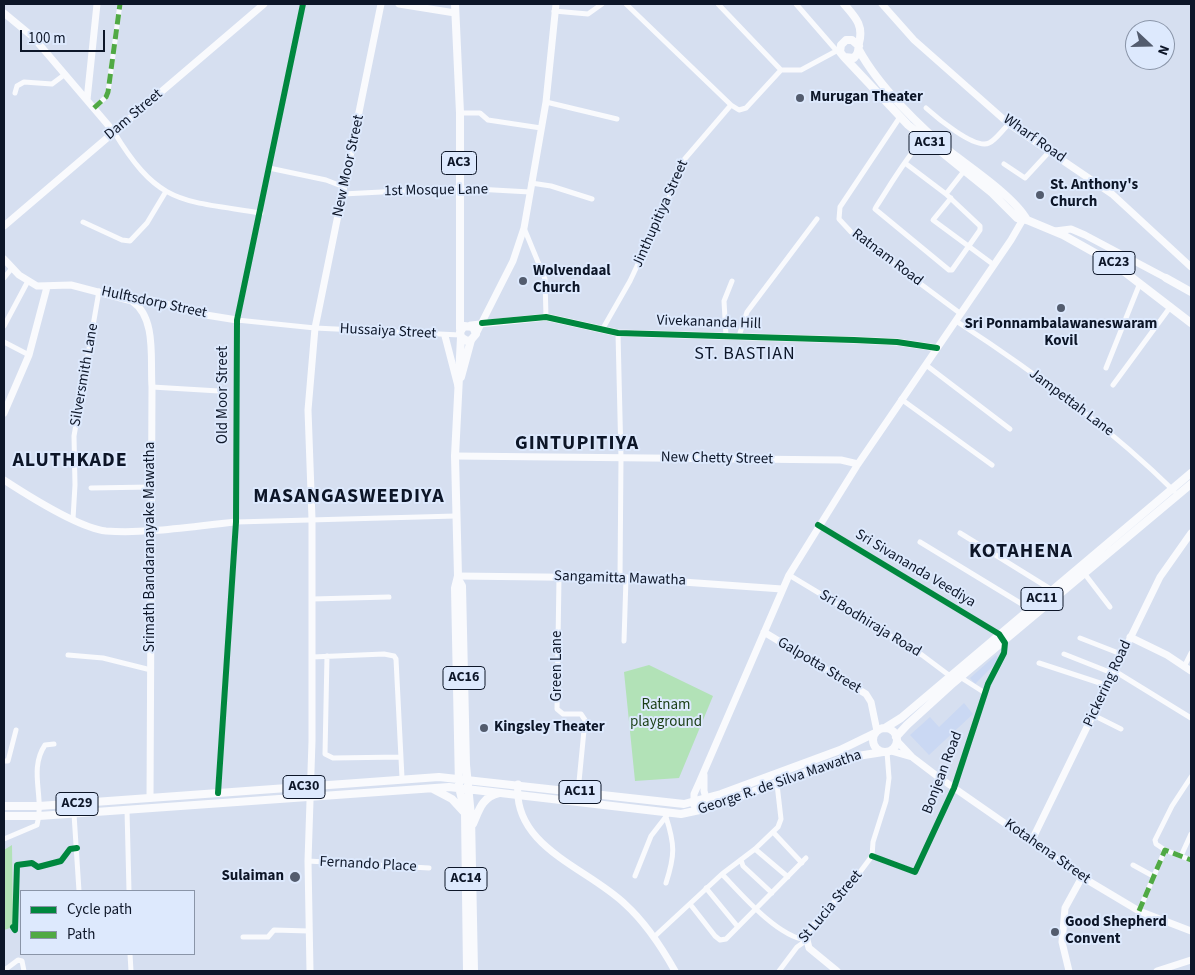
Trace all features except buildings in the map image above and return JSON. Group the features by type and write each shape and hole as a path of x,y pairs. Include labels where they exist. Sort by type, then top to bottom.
{"main road":[{"name":"AC3","path":"455,4 460,114 458,188 460,334"},
{"path":"844,4 854,16 857,45 854,58 844,57 838,50 846,40 857,45"},
{"name":"AC31","path":"857,45 869,68 924,128 1021,212 1024,220"},
{"name":"AC31","path":"844,57 900,117 992,193 1012,213 1024,220"},
{"name":"AC23","path":"1024,220 1055,231 1089,248 1140,282 1191,323"},
{"path":"1166,278 1191,292"},
{"path":"466,325 471,326 473,337 466,341 460,334 466,325"},
{"name":"AC16","path":"460,334 455,456 458,578 462,586 463,778"},
{"name":"AC16","path":"458,389 473,337"},
{"name":"AC11","path":"885,728 902,718 950,676 1084,573 1175,492 1191,473"},
{"name":"AC11","path":"897,739 907,725 1030,609 1175,492 1191,484"},
{"path":"885,728 892,731 897,739 887,752 874,745 876,732 885,728"},
{"name":"George R. de Silva Mawatha","path":"463,778 675,804 693,802 706,799 840,750 876,732"},
{"name":"George R. de Silva Mawatha","path":"459,787 667,815 695,812 708,808 845,758 887,752"},
{"name":"AC30","path":"150,798 402,778 463,778"},
{"name":"AC14","path":"463,778 459,787 465,813 467,971"},
{"name":"AC14","path":"463,778 468,788 472,828 474,971"},
{"name":"AC30","path":"147,809 459,787"},
{"path":"429,788 452,798 465,813"},
{"path":"472,828 484,801 489,796 504,793"},
{"name":"AC29","path":"4,806 38,806 150,798"},
{"name":"AC29","path":"4,816 39,816 147,809"}],"street":[{"path":"87,100 97,4"},
{"path":"94,108 106,97 108,92 120,4"},
{"name":"Dam Street","path":"4,226 264,4"},
{"name":"Old Moor Street","path":"218,793 236,522 237,320 261,213 303,4"},
{"name":"New Moor Street","path":"310,971 308,861 311,797 312,519 308,410 315,328 381,4"},
{"path":"399,4 455,13"},
{"path":"473,337 513,261 524,228 546,102 555,7 588,14 602,4"},
{"path":"626,4 731,105 739,110 746,108 781,70"},
{"path":"718,4 781,70 801,70 838,50 796,4"},
{"name":"Wharf Road","path":"882,4 914,40 1009,124 1112,194 1191,267"},
{"path":"4,13 33,37 114,132 140,172 165,193 183,201 261,213"},
{"path":"16,93 17,86 24,82 52,84 64,75"},
{"path":"546,102 618,119"},
{"name":"Jinthupitiya Street","path":"602,330 630,281 668,200 683,161 731,105"},
{"path":"926,108 966,138 982,144 989,144 1009,124"},
{"path":"460,114 480,113 488,120 541,128"},
{"name":"Ratnam Road","path":"900,117 840,208 839,219 851,232 961,314"},
{"path":"905,163 951,198 981,228 952,270 949,270 876,211 876,207 905,163 924,138"},
{"path":"1004,164 1025,178 1048,152"},
{"path":"269,168 326,180 343,191"},
{"path":"946,194 964,171"},
{"path":"532,183 551,186 592,198"},
{"name":"1st Mosque Lane","path":"343,191 458,188 530,192"},
{"path":"83,222 122,240 130,241 147,223 165,193"},
{"path":"951,198 933,220 994,265"},
{"path":"1012,213 1016,224 1013,237"},
{"path":"739,336 747,312 817,220"},
{"path":"695,812 693,802 696,788 704,775 789,575 818,525 858,464 1024,220"},
{"path":"524,228 545,279 546,317"},
{"path":"1055,231 1071,229 1086,235 1166,278"},
{"name":"Hulftsdorp Street","path":"4,259 12,268 37,286 71,285 132,301 148,299 206,315 315,328"},
{"path":"4,278 12,268"},
{"path":"4,326 28,281"},
{"path":"726,336 724,301 732,281"},
{"path":"1106,368 1140,282"},
{"path":"4,413 29,355 47,287"},
{"name":"Silversmith Lane","path":"73,519 75,485 74,436 99,291"},
{"name":"Srimath Bandaranayake Mawatha","path":"132,301 145,315 148,326 152,387 150,798"},
{"path":"1113,385 1172,306"},
{"name":"Vivekananda Hill","path":"471,326 482,323 546,317 618,333 897,342 938,348"},
{"name":"Jampettah Lane","path":"956,321 998,348 1117,436 1175,492"},
{"name":"Hussaiya Street","path":"315,328 445,336 460,334"},
{"path":"618,333 624,641"},
{"path":"445,336 458,389"},
{"path":"4,342 29,355"},
{"path":"926,365 1010,429"},
{"path":"152,387 218,391"},
{"path":"902,399 992,465"},
{"name":"New Chetty Street","path":"455,456 841,460 858,464"},
{"path":"4,480 24,494 73,519 105,530 151,530 236,522 456,516"},
{"path":"92,488 152,487"},
{"name":"Sri Sivananda Veediya","path":"818,525 1002,637"},
{"path":"960,533 1052,590"},
{"name":"Pickering Road","path":"1032,840 1112,672 1160,577 1191,533"},
{"path":"920,542 1030,609"},
{"path":"1084,573 1110,607"},
{"name":"Sri Bodhiraja Road","path":"789,575 922,655 950,676"},
{"name":"Green Lane","path":"559,577 557,710 562,714 581,714 585,720 578,792"},
{"name":"Sangamitta Mawatha","path":"458,578 623,578 782,589"},
{"path":"312,599 389,597"},
{"name":"Galpotta Street","path":"764,632 866,694 871,702 876,732"},
{"name":"Bonjean Road","path":"872,856 915,872 954,788 985,693 1004,653 1002,637"},
{"path":"1080,638 1121,654"},
{"path":"1130,638 1167,655 1191,671"},
{"path":"1184,667 1191,653"},
{"path":"312,657 384,654 394,656 396,659 402,778"},
{"path":"1064,654 1112,672 1191,718"},
{"path":"68,655 103,658 151,670"},
{"path":"327,656 326,754 329,758 401,757"},
{"path":"1039,663 1106,685"},
{"path":"960,677 985,693"},
{"path":"1093,715 1121,730"},
{"path":"4,761 8,761 12,753 16,730"},
{"name":"Kotahena Street","path":"897,739 912,757 1082,876 1138,910 1191,932"},
{"path":"4,840 34,828 39,816 36,781 39,754 45,745 54,744"},
{"name":"Kotahena Street","path":"887,752 912,757"},
{"name":"St Lucia Street","path":"779,971 797,947 807,940 812,926 854,880 872,856 873,842 888,786 890,760 887,752"},
{"path":"704,775 708,808"},
{"path":"1191,777 1172,806 1155,840 1156,844 1165,850 1191,860"},
{"path":"518,784 519,810 542,844 623,902 654,937 675,971"},
{"path":"654,937 722,874 755,850 774,832 781,820 777,784"},
{"path":"126,810 128,890"},
{"path":"74,814 79,890"},
{"path":"635,876 648,841 667,815"},
{"path":"666,882 674,853 673,838 667,815"},
{"path":"690,904 720,940 726,939 804,861 774,832"},
{"path":"1181,856 1191,834"},
{"path":"755,850 788,877"},
{"path":"1138,910 1165,850"},
{"path":"741,860 743,866 772,893"},
{"name":"Fernando Place","path":"308,861 429,868"},
{"path":"1133,866 1153,876"},
{"path":"722,874 756,910 796,939 807,940 810,948 837,971"},
{"path":"1068,971 1062,942 1065,908 1082,876"},
{"path":"706,888 738,927"},
{"path":"243,937 268,937 274,930 309,931"},
{"path":"130,955 130,971"},
{"path":"6,969 21,960 24,971"},
{"path":"1157,971 1191,961"}],"shaded area":[{"path":"996,655 999,660 975,684 970,678"},
{"path":"964,703 973,714 929,755 910,735 930,717 939,727"}],"green space":[{"name":"Ratnam playground","path":"649,665 713,696 679,778 635,781 624,672"},
{"path":"12,845 13,927 4,930 4,850"}],"marked path":[{"path":"94,108 106,97 108,92 120,4"},
{"path":"1139,911 1165,850 1191,860"}],"cycle path":[{"path":"218,793 236,522 237,320 303,4"},
{"path":"482,323 546,317 618,333 897,342 937,348"},
{"path":"818,525 999,634 1005,643 1004,653 988,684 954,788 915,872 872,856"},
{"path":"13,927 15,930 17,865 32,863 38,867 61,861 70,849 77,848"}],"place":[{"name":"Murugan Theater","path":"800,98"},
{"name":"St. Anthony's Church","path":"1040,195"},
{"name":"Wolvendaal Church","path":"523,281"},
{"name":"Sri Ponnambalawaneswaram Kovil","path":"1061,308"},
{"name":"Kingsley Theater","path":"484,728"},
{"name":"Sulaiman","path":"295,877"},
{"name":"Good Shepherd Convent","path":"1055,932"}],"district":[{"name":"ST. BASTIAN","path":"745,355"},
{"name":"GINTUPITIYA","path":"577,445"},
{"name":"ALUTHKADE","path":"70,462"},
{"name":"MASANGASWEEDIYA","path":"349,498"},
{"name":"KOTAHENA","path":"1021,553"}]}
